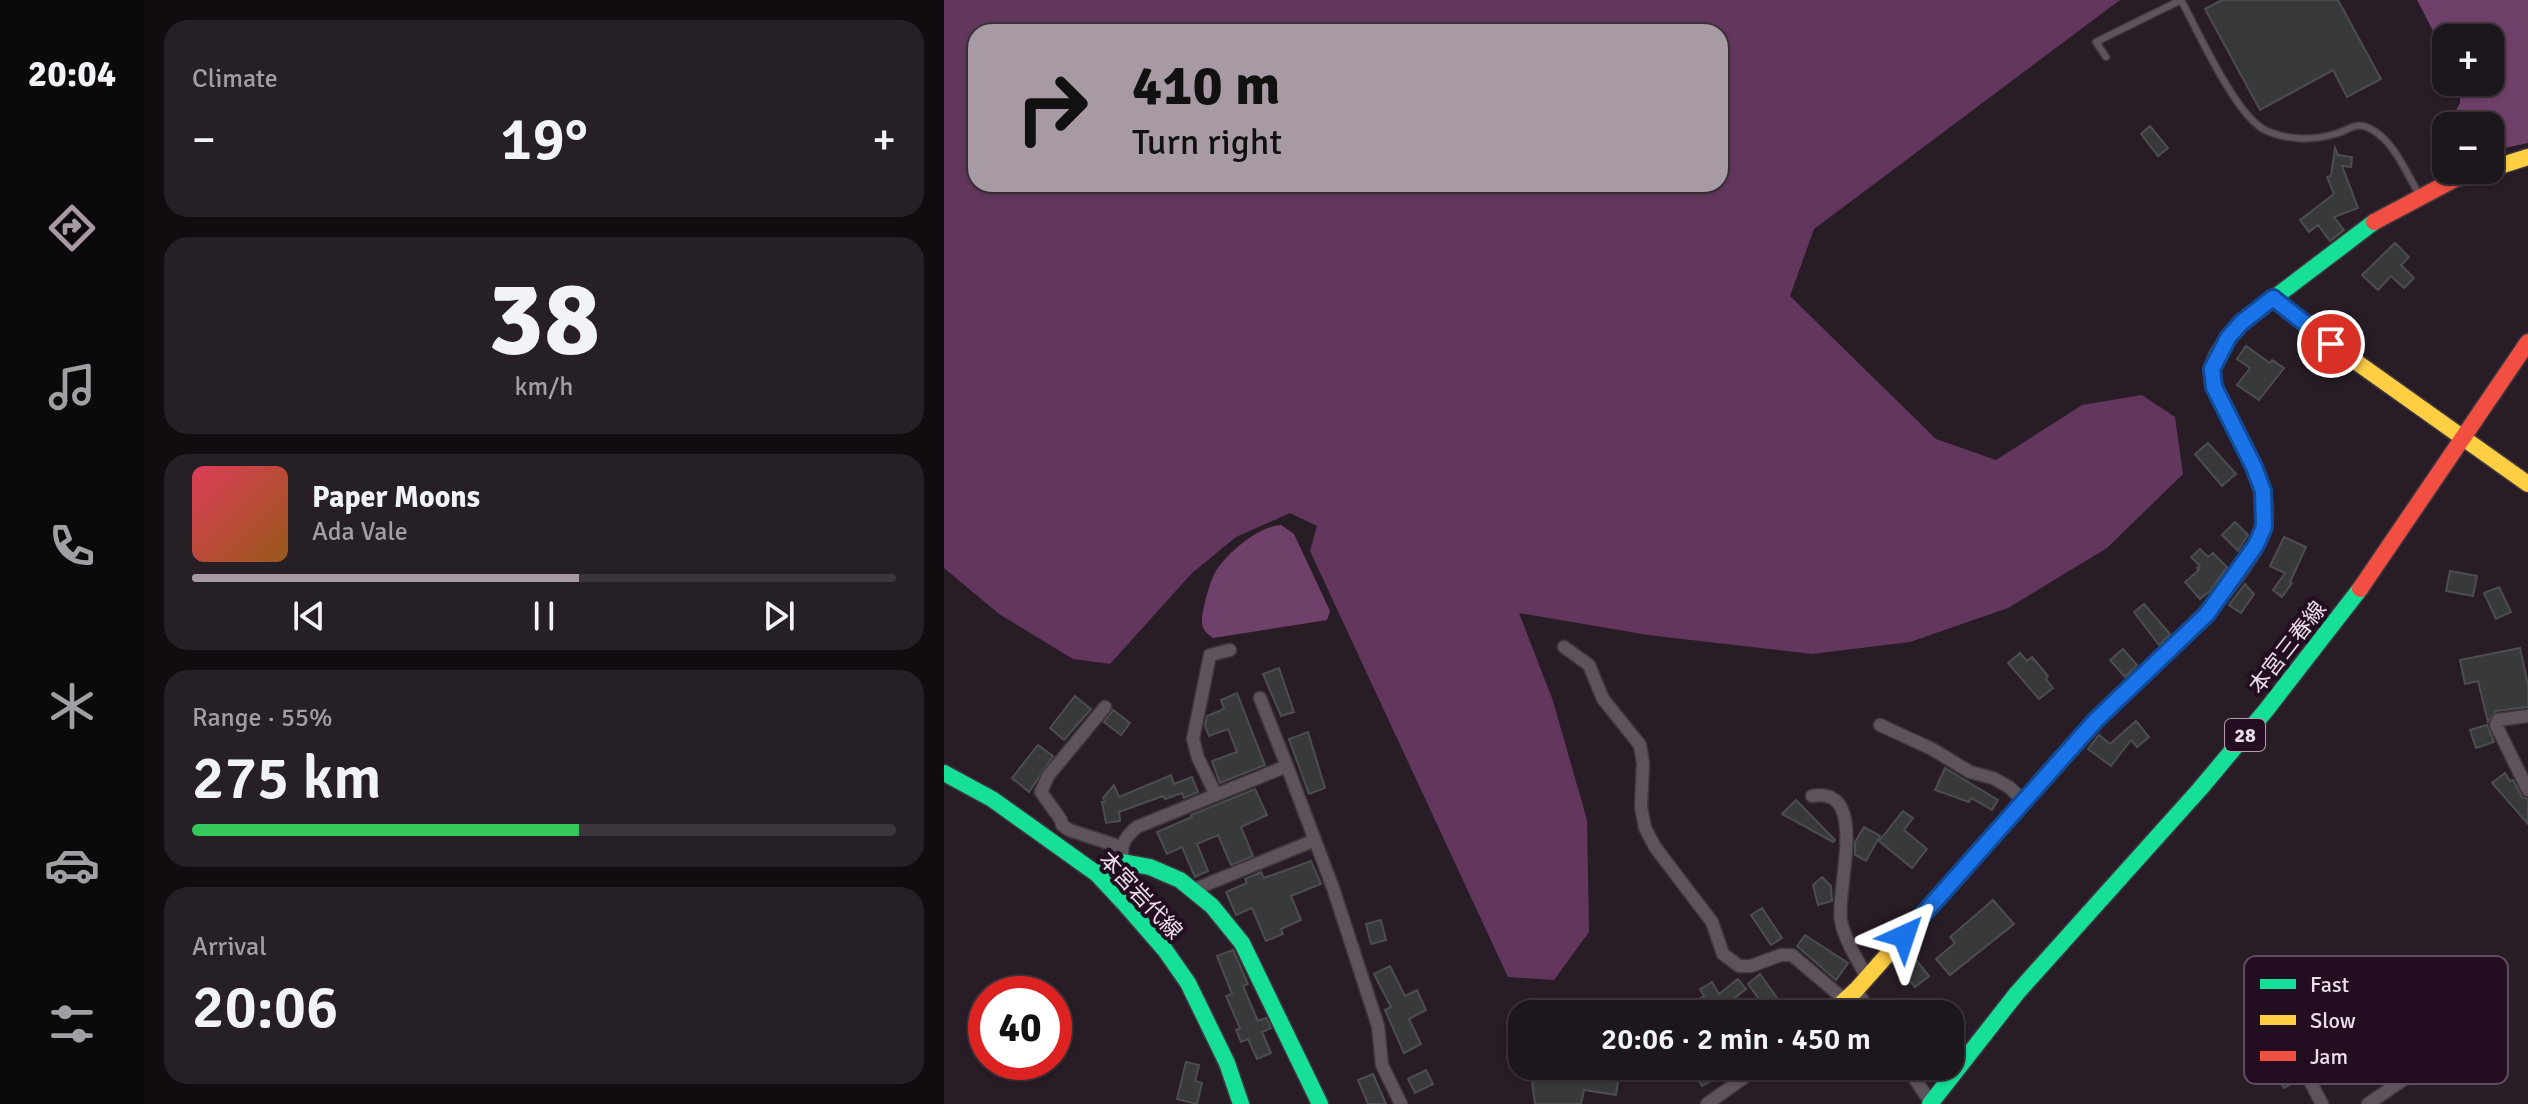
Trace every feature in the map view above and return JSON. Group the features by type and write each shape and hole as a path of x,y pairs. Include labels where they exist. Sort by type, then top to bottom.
{"street":[{"path":"2504,165 2528,157"},
{"path":"1845,1000 2121,695 2207,614 2256,545 2264,527 2263,491 2218,396 2212,369 2228,338 2241,323 2383,215 2445,184"},
{"path":"2273,298 2331,344 2528,484"},
{"name":"本宮三春線","path":"1931,1104 2017,993 2200,789 2267,709 2377,567 2528,342"},
{"path":"1564,647 1589,665 1603,699 1640,745 1643,763 1641,807 1645,828 1655,847 1712,922 1723,954 1739,966 1751,966 1781,955 1792,955 1856,989"},
{"path":"1216,795 1198,758 1193,739 1210,655 1230,650"},
{"path":"1260,698 1315,840 1378,1026 1382,1065 1401,1104"},
{"path":"1105,707 1048,776 1041,792 1062,825 1069,830 1180,880 1212,906 1242,943 1320,1104"},
{"path":"2528,716 2498,720 2496,725 2528,790"},
{"path":"1880,725 1922,744 1970,772 1993,778 2025,802"},
{"path":"1097,874 1122,854 1129,834 1137,827 1287,766"},
{"name":"本宮岩代線","path":"944,773 992,799 1097,874 1165,950 1188,983 1227,1063 1241,1104"},
{"path":"1812,796 1828,795 1844,812 1846,831 1841,916 1849,943 1856,989 1863,1000"},
{"path":"1193,890 1315,840"},
{"path":"1707,1104 1740,1080"},
{"path":"1915,1080 1931,1104"},
{"path":"2368,1104 2397,1084"},
{"path":"2312,1085 2322,1104"}],"lane":[{"path":"2106,57 2096,42 2181,0 2233,95 2261,128 2298,139 2336,134 2353,125 2370,128 2385,141 2420,196"}],"shaded area":[{"path":"944,0 2120,0 1814,229 1790,296 1936,439 1996,460 2082,405 2142,395 2175,417 2183,474 2107,548 2008,608 1910,642 1812,654 1648,635 1519,613 1553,701 1587,820 1589,932 1554,980 1508,977 1310,551 1317,526 1290,513 1236,537 1192,573 1110,664 1073,659 999,614 944,568"},
{"path":"2417,0 2528,0 2528,143 2504,148 2504,112 2455,112 2460,96 2504,96 2504,24 2432,24 2432,29"},
{"path":"1281,525 1294,534 1330,611 1327,620 1213,638 1203,628 1202,621 1216,571 1245,541 1263,530"}],"building":[{"path":"2222,0 2338,0 2381,79 2347,97 2333,70 2260,110 2205,9"},
{"path":"2150,126 2168,148 2158,156 2141,134"},
{"path":"2335,148 2338,155 2352,157 2351,167 2342,166 2358,208 2334,217 2344,230 2330,241 2318,225 2309,232 2300,220 2334,194 2327,177 2331,176"},
{"path":"2395,243 2409,257 2401,265 2414,278 2404,288 2391,276 2378,290 2362,275"},
{"path":"2246,346 2270,363 2272,360 2284,368 2259,400 2237,385 2250,368 2237,359"},
{"path":"2208,443 2236,474 2222,486 2195,454"},
{"path":"2235,522 2248,535 2238,551 2222,535"},
{"path":"2284,537 2306,547 2292,583 2282,597 2273,590 2285,573 2270,566"},
{"path":"2200,549 2208,557 2213,553 2227,567 2210,591 2200,599 2185,582 2199,570 2197,568 2200,566 2191,557"},
{"path":"2450,571 2477,576 2473,596 2446,591"},
{"path":"2245,584 2254,594 2241,613 2229,605"},
{"path":"2499,587 2511,612 2496,619 2484,593"},
{"path":"2144,604 2170,634 2159,645 2134,612"},
{"path":"2520,648 2528,685 2528,707 2496,711 2488,722 2478,681 2465,684 2460,660"},
{"path":"2123,649 2137,665 2125,677 2110,660"},
{"path":"2020,653 2027,661 2032,657 2048,676 2046,679 2053,688 2039,699 2008,663"},
{"path":"1279,668 1294,712 1281,716 1263,674"},
{"path":"1237,693 1265,765 1220,783 1212,761 1237,752 1228,729 1209,736 1205,726 1207,716 1224,709 1221,700"},
{"path":"1075,696 1091,709 1064,740 1050,728"},
{"path":"1113,710 1130,723 1121,735 1104,722"},
{"path":"2136,721 2149,737 2137,747 2131,740 2111,766 2088,749 2099,735 2110,744"},
{"path":"2487,725 2494,742 2476,748 2470,730"},
{"path":"1308,732 1325,788 1309,794 1289,739"},
{"path":"1038,745 1053,756 1029,792 1012,778"},
{"path":"1945,768 1998,800 1992,810 1971,798 1969,802 1935,790"},
{"path":"2505,773 2510,781 2513,780 2522,797 2528,799 2528,824 2492,783"},
{"path":"1171,775 1174,784 1192,777 1198,792 1184,798 1182,793 1165,799 1163,796 1119,812 1120,821 1106,823 1102,802 1105,802 1103,798 1114,785 1119,797"},
{"path":"1255,789 1267,815 1241,827 1253,856 1231,865 1218,835 1197,844 1208,871 1195,877 1182,847 1167,854 1157,832"},
{"path":"1796,800 1835,840 1833,842 1782,814"},
{"path":"1903,811 1913,818 1904,830 1927,849 1912,868 1879,841"},
{"path":"1864,827 1880,836 1866,861 1855,855 1855,842"},
{"path":"1311,861 1321,884 1291,896 1301,920 1281,929 1283,934 1266,941 1252,908 1236,915 1226,892 1247,883 1245,879 1261,872 1264,878"},
{"path":"1822,877 1831,886 1832,901 1818,905 1813,885"},
{"path":"1993,900 2014,924 1950,975 1936,959 1955,943 1950,937"},
{"path":"1762,908 1782,938 1771,945 1751,915"},
{"path":"1381,920 1386,940 1371,944 1366,924"},
{"path":"1805,935 1848,963 1836,980 1797,946"},
{"path":"1233,950 1248,984 1243,986 1258,1021 1266,1018 1271,1028 1262,1032 1271,1053 1257,1059 1248,1039 1241,1042 1236,1030 1240,1028 1226,996 1232,994 1217,956"},
{"path":"1916,960 1929,976 1915,987 1902,972"},
{"path":"1390,966 1405,996 1417,990 1426,1010 1409,1019 1421,1044 1404,1053 1385,1010 1391,1007 1374,974"},
{"path":"1760,974 1777,998 1760,1000 1748,984"},
{"path":"1738,979 1746,989 1732,1000 1697,1000 1704,996 1700,989 1712,982 1719,994"},
{"path":"1186,1062 1199,1065 1195,1081 1202,1083 1197,1104 1177,1099"},
{"path":"1426,1070 1433,1084 1415,1093 1408,1079"},
{"path":"1373,1074 1386,1104 1368,1104 1358,1080"},
{"path":"1698,1080 1712,1080 1702,1086"},
{"path":"1532,1082 1618,1082 1616,1095 1584,1090 1581,1104 1535,1104"}],"traffic: fast":[{"path":"2190,630 2244,565 2264,525 2265,510 2259,480 2214,386 2212,370 2216,358 2241,323 2374,222"},
{"path":"1930,1104 2017,993 2200,789 2267,709 2360,589"},
{"path":"944,773 992,799 1097,874 1124,903 1165,950 1188,983 1227,1063 1241,1104"},
{"path":"1097,874 1123,862 1150,867 1180,880 1212,906 1242,943 1320,1104"}],"traffic: slow":[{"path":"2504,165 2528,157"},
{"path":"2273,298 2331,344 2528,484"},
{"path":"1845,1000 2096,720 2190,630"}],"traffic: jam":[{"path":"2374,222 2446,184"},
{"path":"2360,589 2528,342"}],"route":[{"path":"1904,936 2096,720 2207,614 2256,545 2264,527 2263,491 2214,387 2212,369 2228,338 2241,323 2273,298 2331,344"}]}
